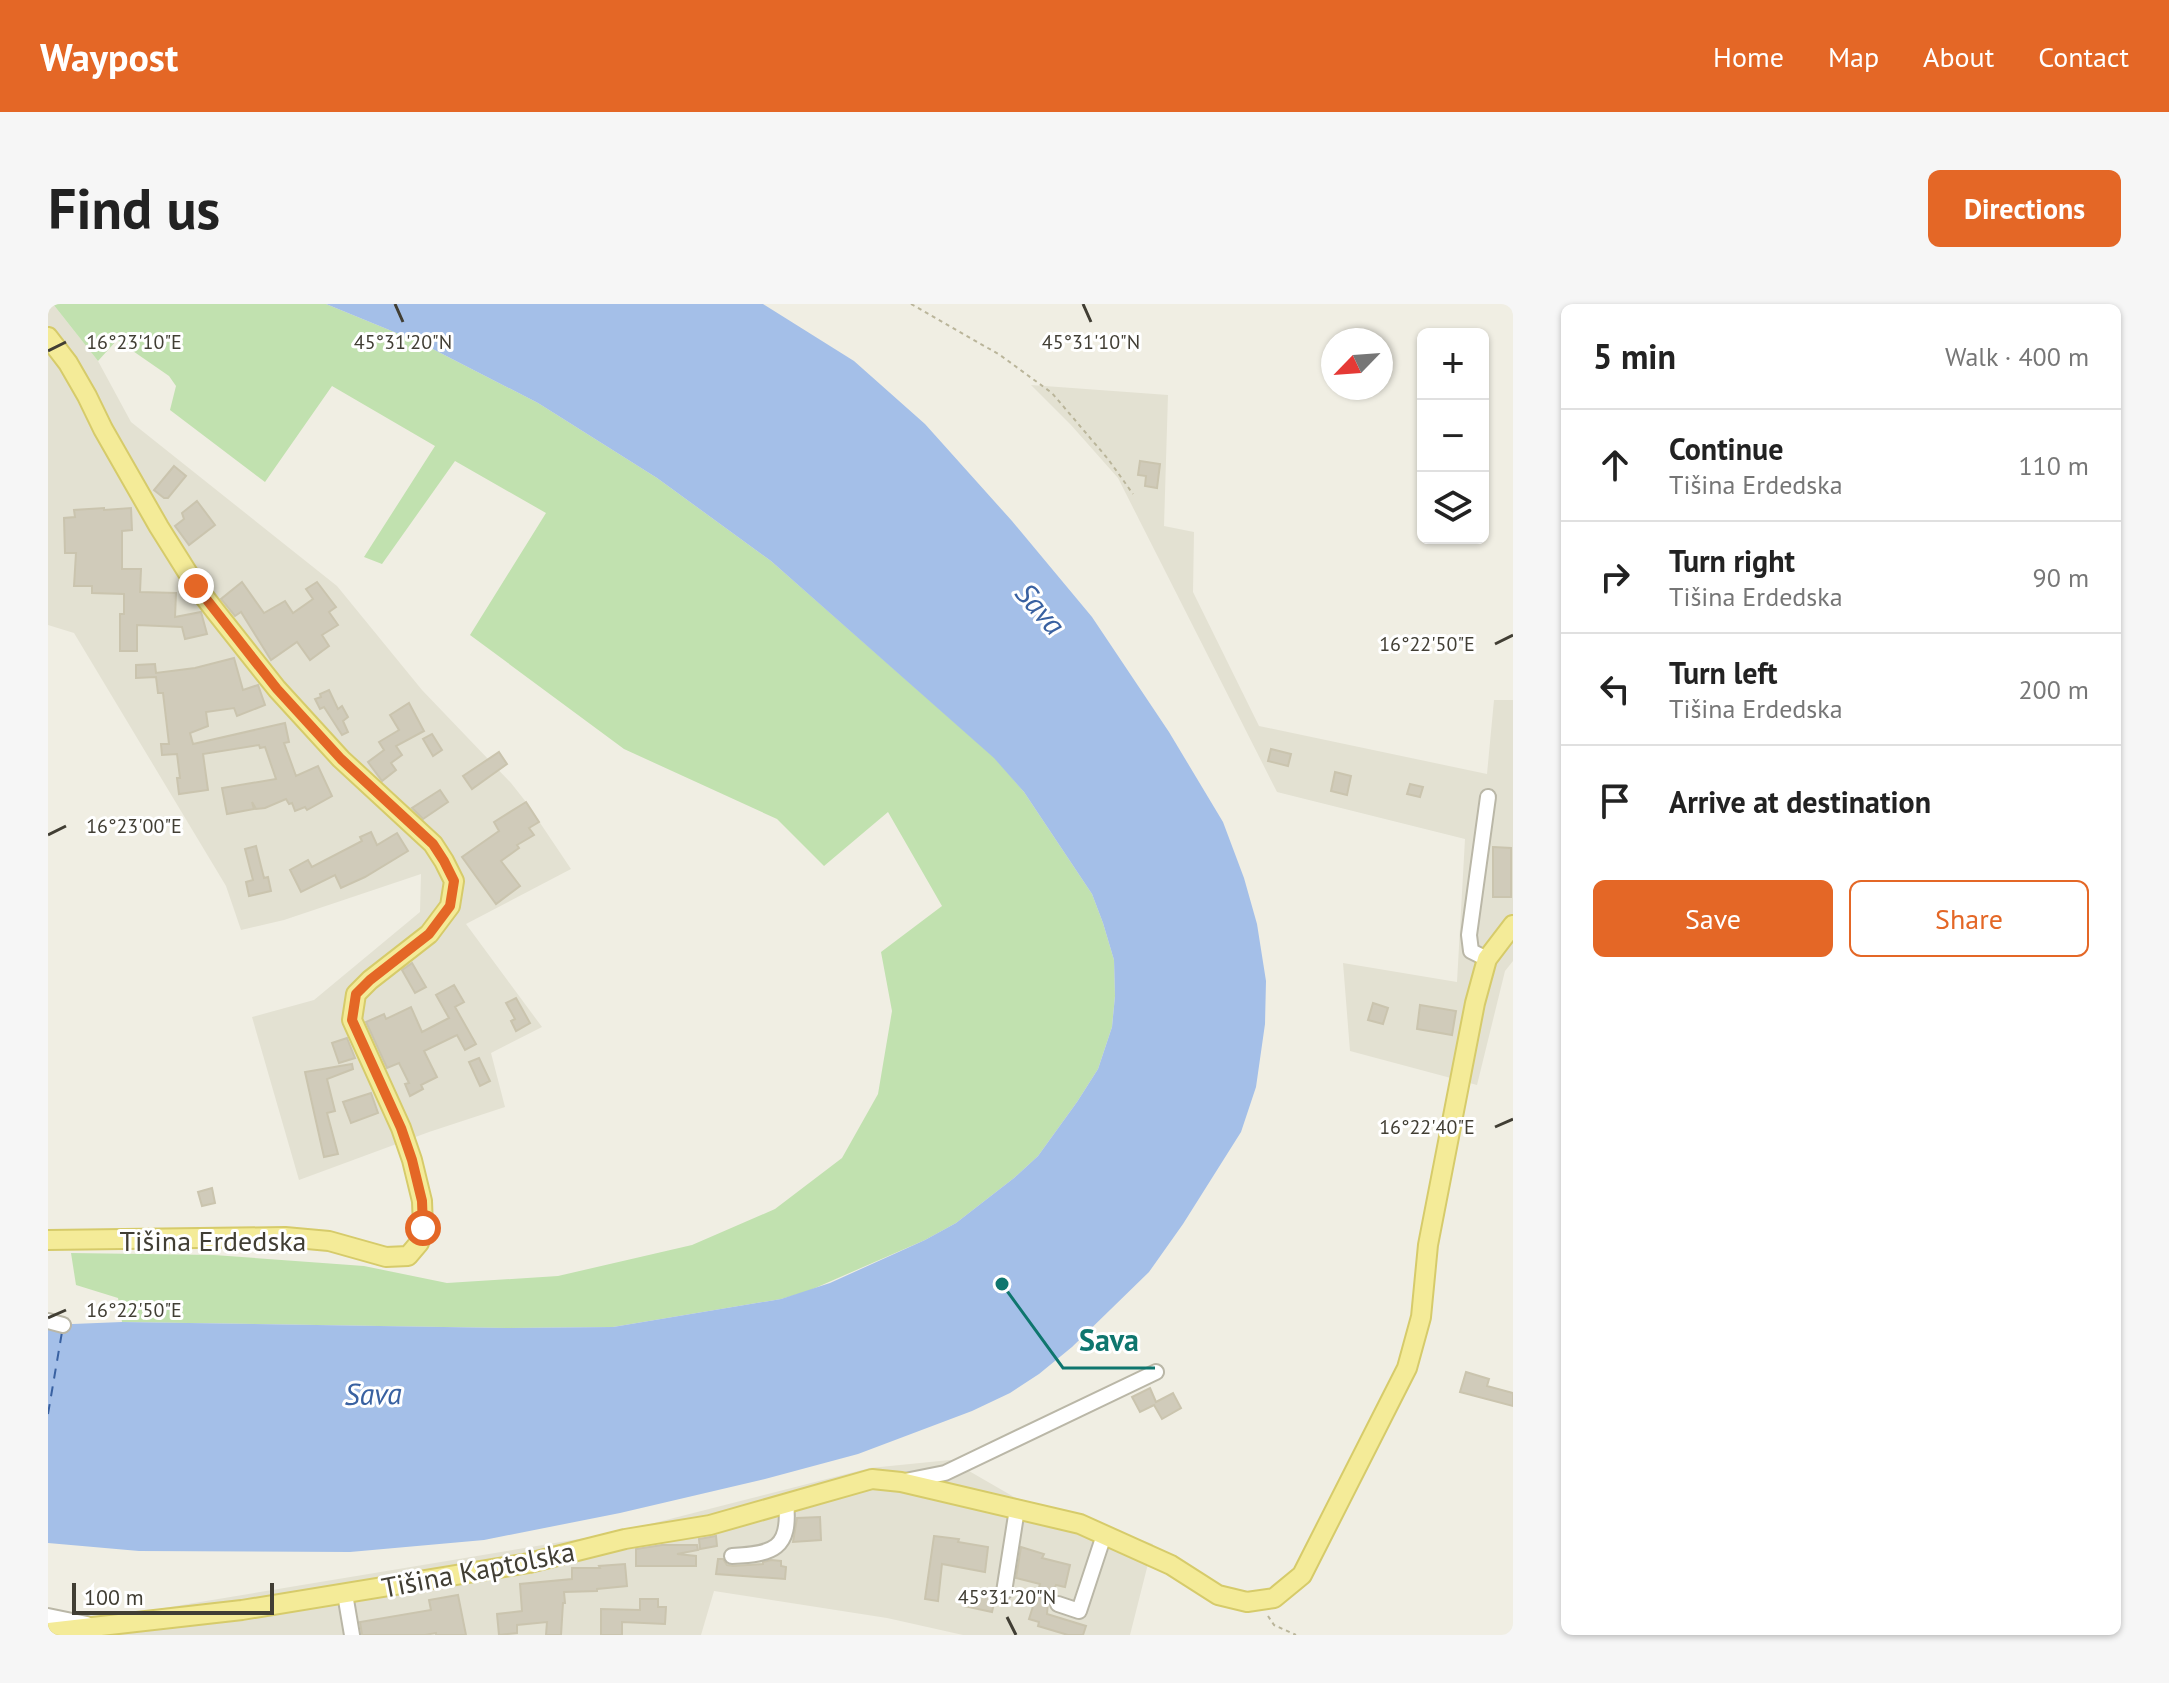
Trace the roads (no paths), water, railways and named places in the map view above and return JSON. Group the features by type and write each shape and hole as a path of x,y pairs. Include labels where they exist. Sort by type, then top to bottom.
{"main road":[{"name":"Tišina Erdedska","path":"48,337 68,363 159,527 209,603 277,689 341,759 433,844 454,881 450,906 429,934 356,994 352,1020 401,1128 422,1201 423,1228 419,1243 408,1256 386,1257 329,1241 285,1237 48,1240"},
{"path":"1104,1535 1171,1565 1218,1595 1247,1602 1274,1598 1302,1575 1407,1368 1421,1317 1431,1230 1475,1003 1487,959 1513,925"},
{"name":"Tišina Kaptolska","path":"48,1632 99,1631 529,1563 625,1539 710,1525 872,1479 901,1482 1080,1524 1104,1535"}],"street":[{"path":"1487,959 1471,951 1469,935 1488,797"},
{"path":"48,1321 63,1325"},
{"path":"901,1482 945,1473 1156,1372"},
{"path":"732,1556 760,1555 776,1548 784,1536 788,1515 786,1503"},
{"path":"1004,1592 1017,1509"},
{"path":"1058,1604 1079,1611 1104,1535"},
{"path":"345,1594 352,1635"},
{"path":"48,1616 99,1631"}],"water":[{"path":"326,304 763,304 854,361 925,424 1092,617 1169,732 1223,822 1257,924 1266,981 1265,1024 1256,1087 1241,1132 1149,1272 1072,1347 1010,1393 972,1411 858,1454 620,1513 484,1540 350,1552 139,1551 48,1543 48,1325 122,1322 613,1327 781,1299 830,1283 925,1240 956,1223 1014,1178 1038,1156 1077,1102 1098,1069 1112,1027 1114,960 1092,894 1024,792 994,758 771,561 657,478 538,403 421,343"}],"place":[{"name":"Sava","path":"1002,1284"}]}
